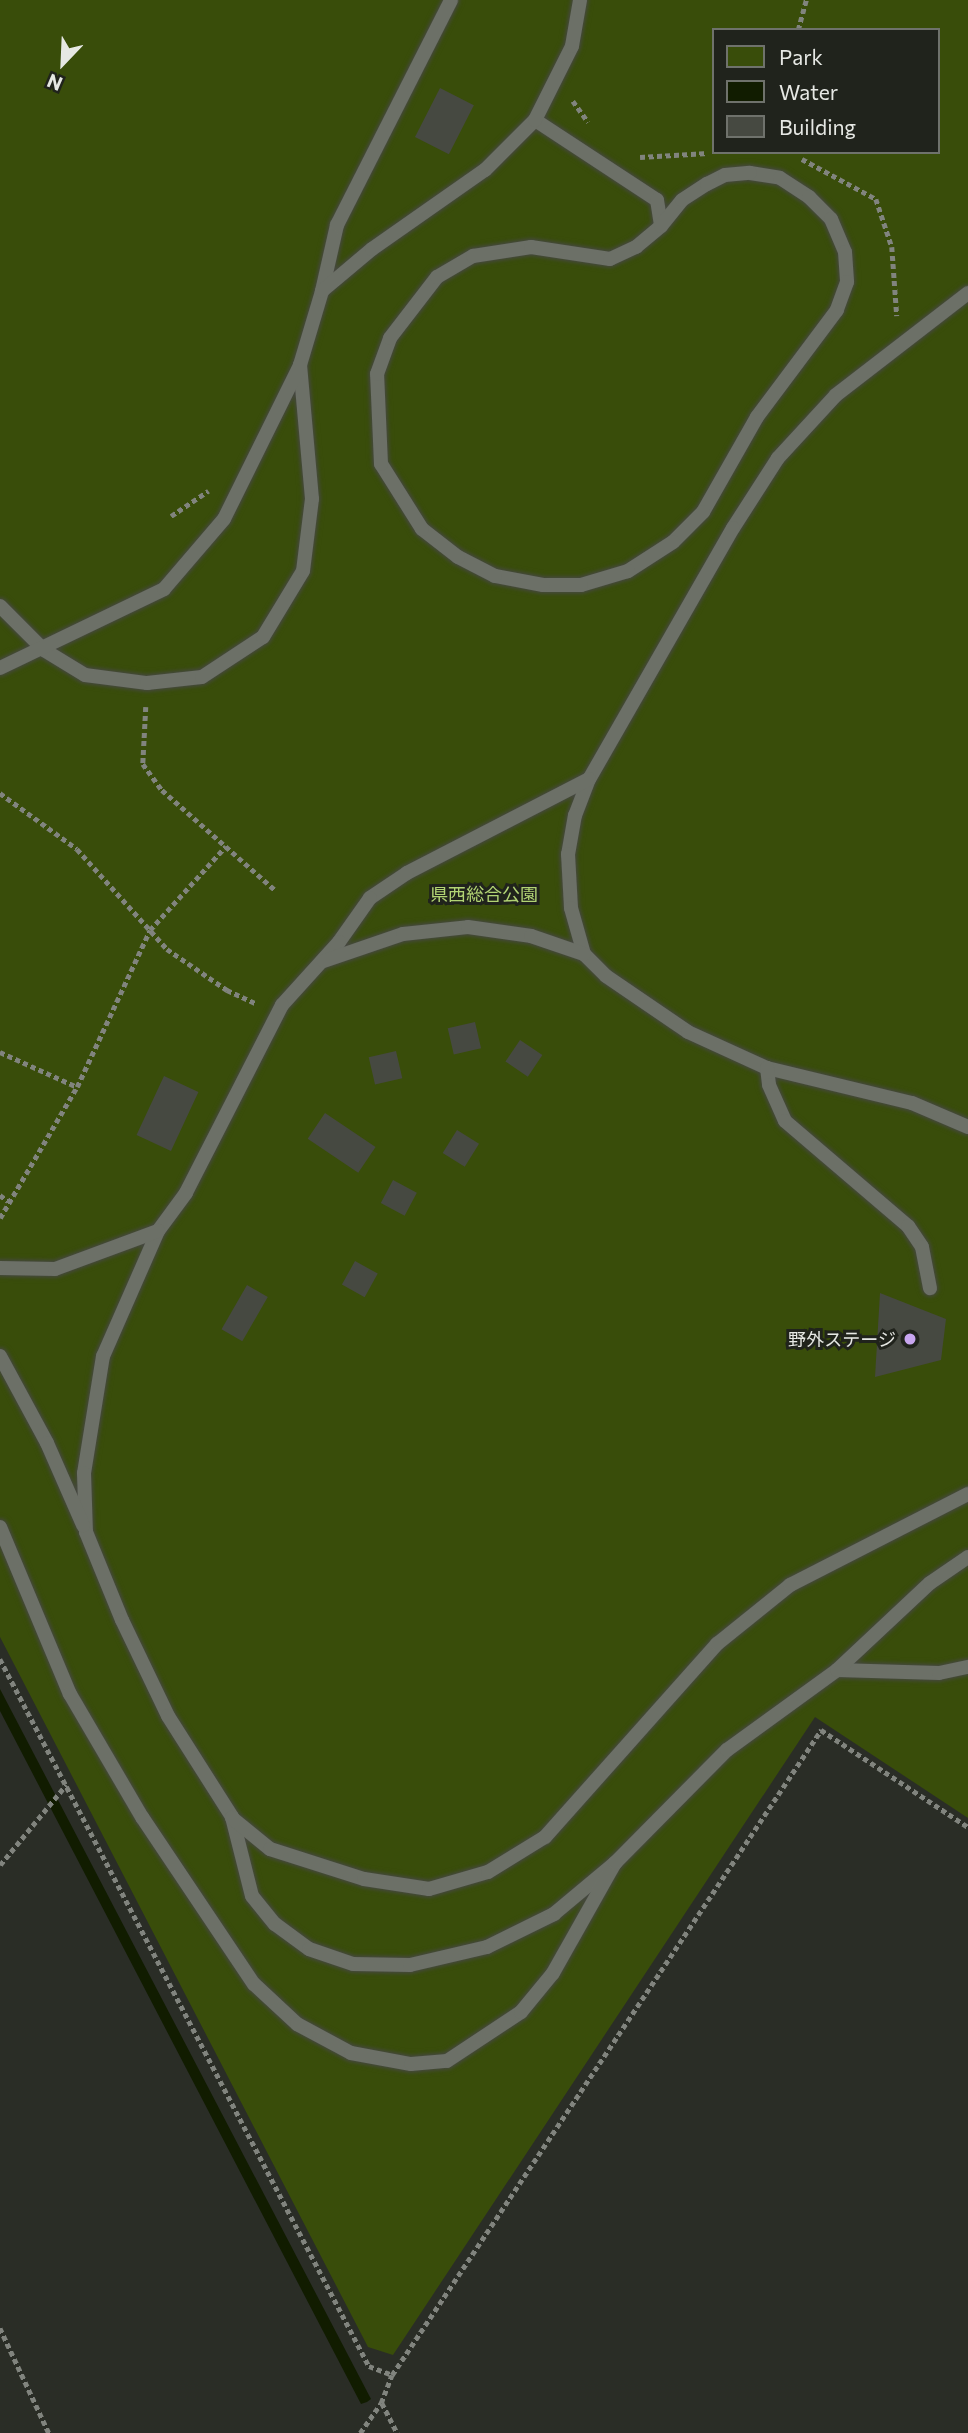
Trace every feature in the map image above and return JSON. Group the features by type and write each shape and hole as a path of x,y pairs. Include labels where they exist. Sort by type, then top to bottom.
{"lane":[{"path":"0,668 44,650 164,589 192,560 224,519 300,365 323,291 337,225 452,0"},
{"path":"323,291 372,249 485,170 535,120 572,46 580,0"},
{"path":"535,120 657,200 661,226"},
{"path":"750,173 780,178 809,197 831,219 845,252 847,282 837,310 757,417 703,512 673,542 639,564 581,585 543,585 495,576 458,557 422,529 381,464 377,374 390,338 437,277 473,257 531,247 610,259 661,226 682,200 725,175 750,173"},
{"path":"584,954 571,908 568,854 575,815 589,779 733,528 778,458 836,395 968,293"},
{"path":"0,606 44,650 85,675 147,684 202,677 263,637 303,571 312,499 300,365"},
{"path":"0,620 15,621"},
{"path":"86,1532 84,1473 103,1356 158,1231 186,1193 278,1014 370,898 407,873 589,779"},
{"path":"322,961 403,934 468,927 531,936 584,954 606,976 688,1032 767,1068 912,1104 968,1127"},
{"path":"767,1068 769,1085 785,1121 908,1226 922,1247 930,1288"},
{"path":"0,1268 55,1269 158,1231"},
{"path":"0,1356 47,1443 168,1716 232,1817 270,1849 364,1880 429,1889 488,1872 545,1837 718,1644 779,1593 968,1494"},
{"path":"0,1527 70,1694 142,1816 254,1983 297,2024 351,2053 411,2064 447,2061 521,2012 553,1973 615,1863"},
{"path":"232,1817 252,1896 275,1924 309,1949 353,1964 410,1965 487,1947 554,1914 615,1863 727,1750 837,1670 930,1583 968,1558"},
{"path":"837,1670 939,1673 968,1667"}],"path":[{"path":"799,28 806,0"},
{"path":"566,92 594,131"},
{"path":"632,154 642,158 712,152"},
{"path":"147,684 143,764 162,790 275,890"},
{"path":"0,793 77,849 167,950 227,990 278,1014"},
{"path":"0,1219 8,1201 47,1145 78,1087 150,930 226,846"},
{"path":"0,1052 78,1087"},
{"path":"0,1195 8,1201"},
{"path":"0,1658 369,2366 392,2375"},
{"path":"360,2433 382,2403 392,2375 821,1730 968,1827"},
{"path":"0,1865 66,1785"},
{"path":"0,2328 49,2433"},
{"path":"382,2403 397,2433"}],"green space":[{"name":"県西総合公園","path":"0,0 968,0 968,1818 815,1717 393,2355 368,2347 0,1637"}],"water":[{"path":"0,1689 371,2399 367,2402 361,2404 0,1711"}],"building":[{"path":"440,88 474,105 449,154 415,137"},
{"path":"475,1022 481,1048 454,1055 448,1028"},
{"path":"520,1040 542,1055 528,1077 505,1062"},
{"path":"396,1051 402,1078 375,1085 369,1057"},
{"path":"164,1076 198,1092 171,1151 137,1135"},
{"path":"325,1113 376,1147 358,1173 308,1139"},
{"path":"457,1130 479,1144 465,1167 443,1153"},
{"path":"393,1180 417,1193 405,1216 381,1203"},
{"path":"355,1261 378,1274 365,1297 342,1285"},
{"path":"247,1285 268,1297 242,1341 222,1329"},
{"name":"野外ステージ","path":"880,1293 946,1319 941,1360 875,1377"}],"place":[{"name":"野外ステージ","path":"910,1339"}]}
